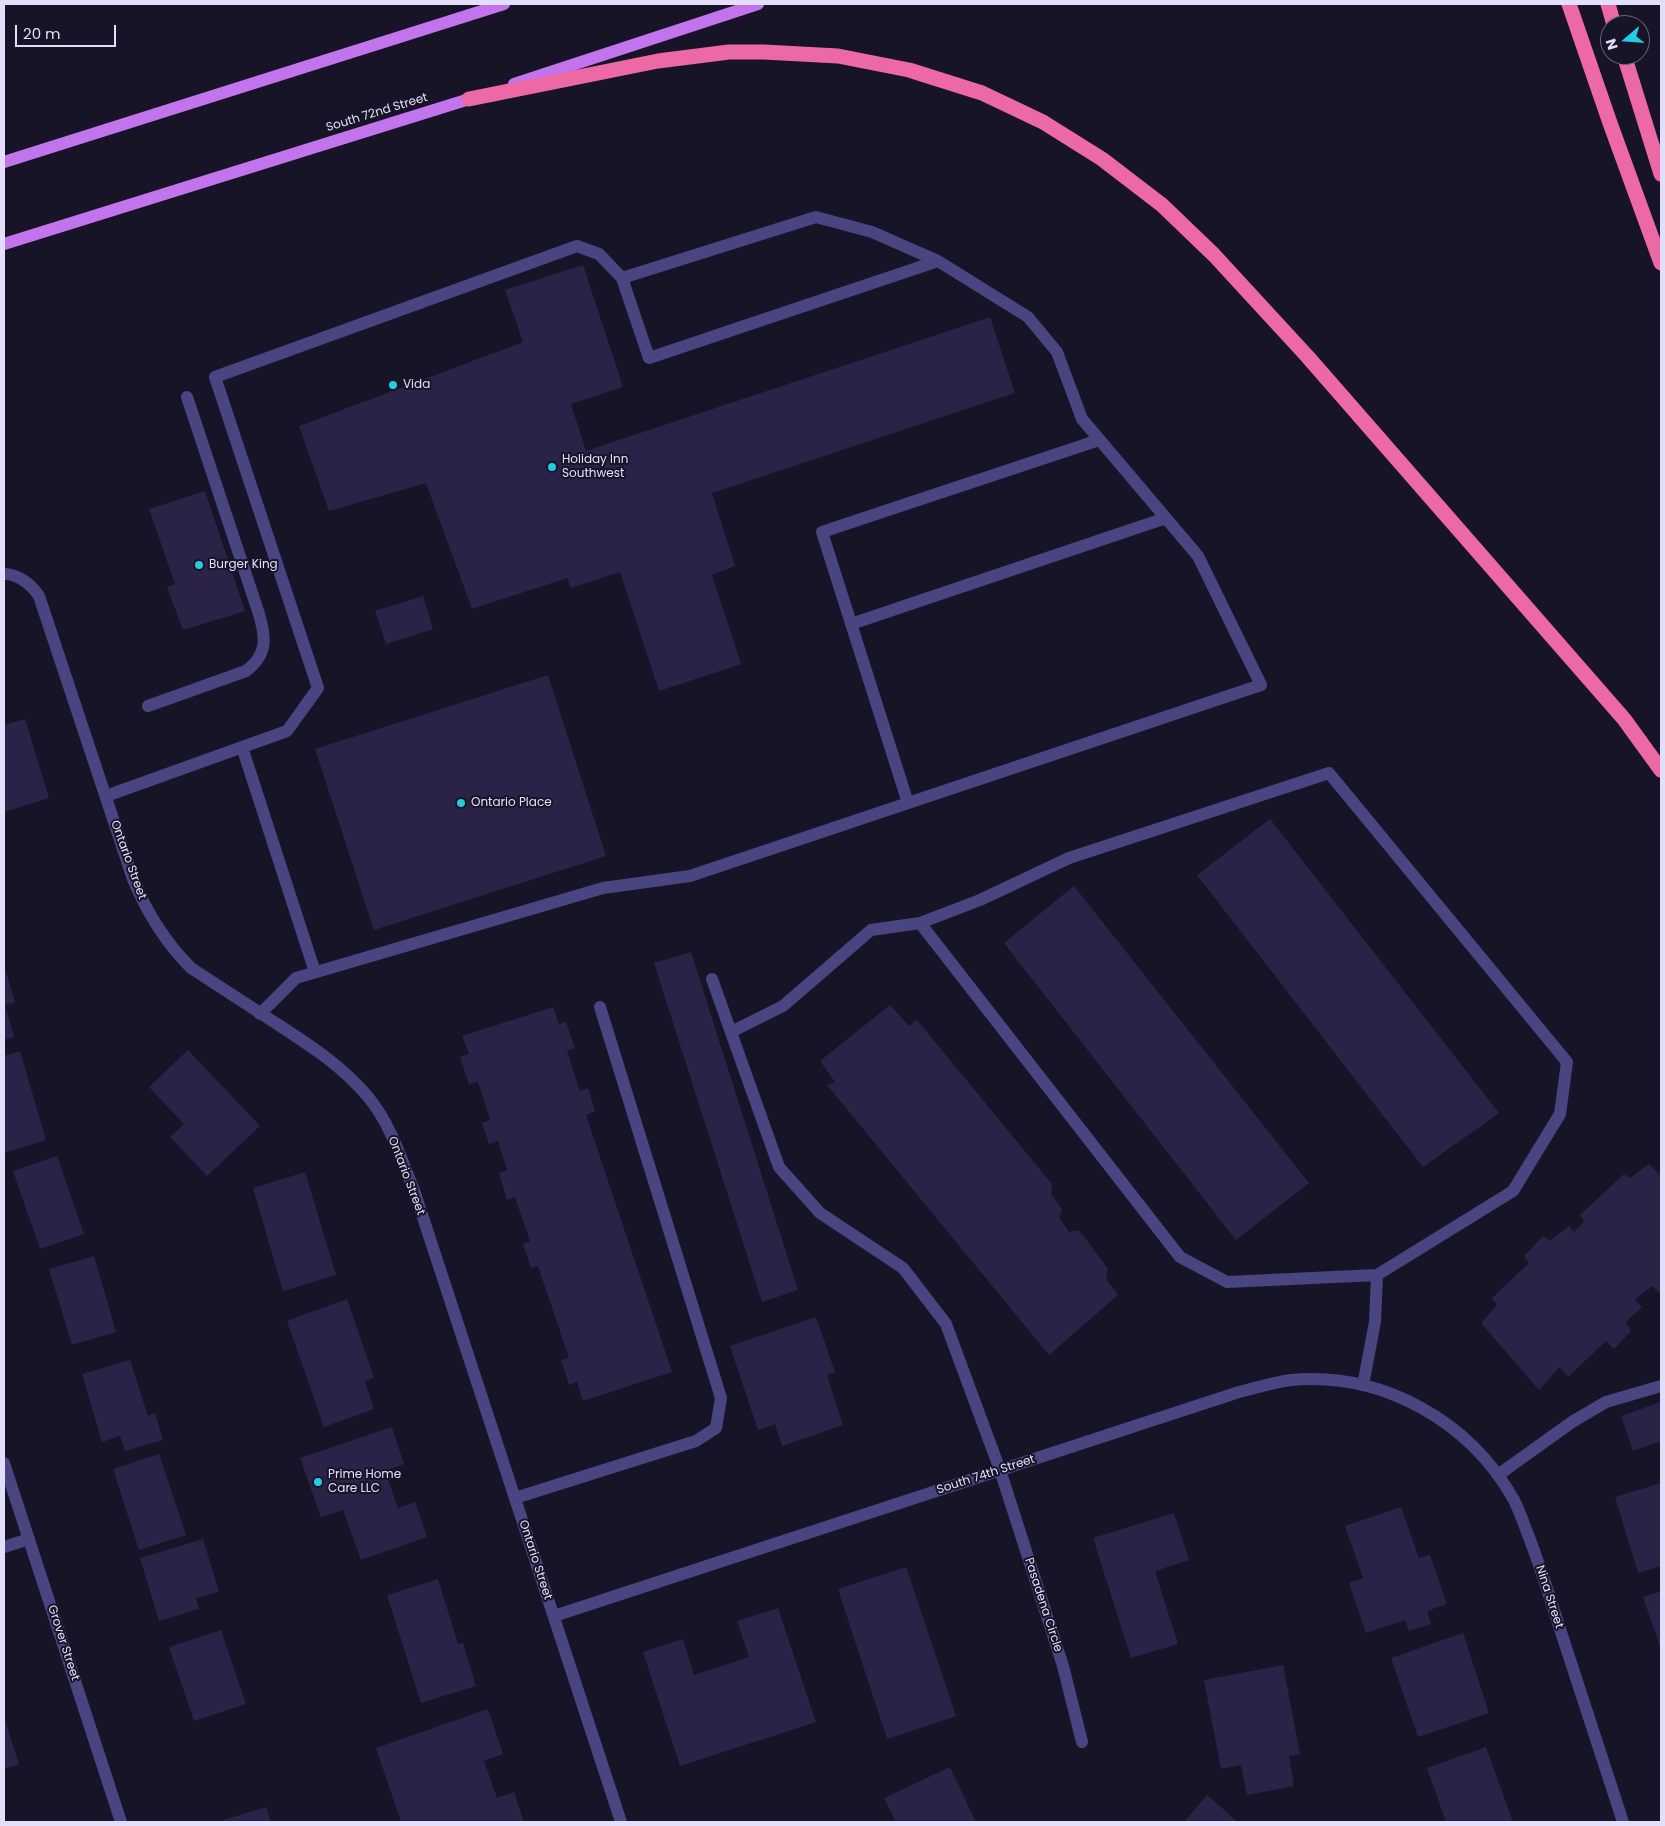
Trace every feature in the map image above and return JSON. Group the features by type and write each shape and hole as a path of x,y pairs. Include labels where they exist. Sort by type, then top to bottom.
{"highway":[{"path":"1569,4 1661,263"},
{"path":"469,99 658,61 729,52 764,52 838,56 909,70 982,93 1043,122 1102,159 1154,199 1214,256 1307,356 1624,719 1661,770"},
{"path":"1627,65 1661,174"}],"main road":[{"path":"4,162 504,4"},
{"name":"South 72nd Street","path":"4,244 469,99 758,4"}],"street":[{"path":"260,1014 296,978 603,888 690,876 1260,685 1198,556 1082,419 1057,352 1028,317 938,261 872,232 816,217 622,278"},
{"path":"106,796 287,731 318,688 215,377 577,246 599,254 622,278 648,358 938,261"},
{"path":"148,706 246,671 256,663 263,648 264,632 187,397"},
{"path":"908,803 822,532 1099,440"},
{"path":"851,624 1166,518"},
{"name":"Ontario Street","path":"4,574 12,574 32,586 39,596 133,879 156,926 177,954 191,968 314,1049 344,1072 369,1098 392,1135 414,1193 621,1822"},
{"path":"242,747 315,972"},
{"path":"731,1032 783,1006 871,930 920,923 980,900 1069,858 1329,773 1567,1062 1560,1114 1513,1191 1377,1275 1227,1282 1180,1258 920,923"},
{"name":"Pasadena Circle","path":"712,979 779,1167 820,1213 903,1268 946,1324 1000,1470 1063,1666 1082,1742"},
{"path":"515,1498 696,1441 716,1428 721,1398 600,1007"},
{"path":"1363,1385 1375,1322 1377,1275"},
{"name":"South 74th Street","path":"554,1616 1248,1390 1290,1380 1331,1380 1363,1385 1400,1396 1421,1407"},
{"path":"1498,1475 1572,1422 1606,1402 1661,1386"},
{"name":"Nina Street","path":"1421,1407 1455,1429 1476,1449 1498,1475 1515,1502 1534,1551 1623,1822"},
{"name":"Grover Street","path":"4,1463 121,1822"},
{"path":"4,1547 29,1539"}],"building":[{"name":"Holiday Inn Southwest","path":"583,265 623,387 571,404 586,451 990,317 1015,393 712,493 735,566 712,575 741,664 659,691 620,572 571,588 567,578 472,609 426,483 329,511 299,426 523,342 505,290"},
{"name":"Burger King","path":"205,491 245,611 183,630 167,587 175,584 149,509"},
{"path":"423,596 433,629 386,644 375,611"},
{"name":"Ontario Place","path":"548,675 606,856 374,930 315,749"},
{"path":"25,719 49,798 4,812 4,725"},
{"path":"1270,819 1499,1113 1423,1167 1197,875"},
{"path":"1074,886 1309,1183 1236,1240 1004,943"},
{"path":"691,952 798,1290 762,1302 654,963"},
{"path":"4,965 15,1002 5,1005 14,1037 4,1040"},
{"path":"890,1005 909,1026 917,1020 1052,1184 1051,1194 1062,1209 1059,1217 1069,1232 1079,1230 1108,1269 1106,1279 1118,1295 1049,1355 827,1085 835,1082 820,1061"},
{"path":"553,1007 559,1024 566,1022 575,1048 567,1051 580,1091 588,1088 595,1111 586,1115 672,1372 583,1401 577,1382 569,1385 561,1360 569,1358 538,1266 531,1268 523,1244 530,1241 515,1197 507,1200 499,1173 507,1170 498,1141 489,1144 482,1123 490,1120 478,1082 469,1084 460,1057 469,1054 462,1036"},
{"path":"188,1050 260,1126 207,1176 170,1137 184,1124 149,1087"},
{"path":"20,1051 46,1140 4,1153 4,1056"},
{"path":"57,1156 84,1234 40,1249 13,1171"},
{"path":"1649,1164 1661,1176 1661,1290 1659,1293 1653,1286 1635,1299 1642,1307 1626,1322 1631,1331 1614,1349 1606,1341 1568,1377 1559,1367 1539,1390 1481,1323 1497,1305 1492,1298 1529,1263 1524,1256 1543,1236 1550,1241 1569,1226 1574,1232 1584,1222 1580,1215 1624,1174 1630,1178"},
{"path":"305,1172 336,1275 283,1291 253,1188"},
{"path":"94,1256 116,1332 72,1345 49,1269"},
{"path":"347,1299 374,1378 365,1381 374,1409 324,1427 287,1321"},
{"path":"816,1317 835,1372 827,1375 843,1425 782,1446 775,1424 758,1430 730,1346"},
{"path":"130,1360 148,1416 155,1413 163,1440 125,1451 120,1436 102,1442 82,1374"},
{"path":"1661,1402 1661,1441 1633,1451 1621,1416"},
{"path":"392,1427 404,1464 385,1471 398,1508 415,1502 427,1537 361,1560 343,1510 321,1517 300,1458"},
{"path":"159,1454 186,1535 139,1550 113,1469"},
{"path":"1661,1483 1661,1566 1638,1573 1615,1497"},
{"path":"1401,1507 1419,1558 1430,1555 1447,1604 1427,1611 1431,1624 1409,1631 1405,1620 1366,1633 1349,1583 1363,1578 1345,1526"},
{"path":"1174,1513 1189,1560 1155,1571 1178,1644 1131,1658 1093,1538"},
{"path":"203,1539 219,1592 196,1598 199,1609 159,1621 140,1558"},
{"path":"906,1567 956,1716 887,1739 838,1589"},
{"path":"438,1579 458,1644 463,1643 476,1686 421,1703 387,1595"},
{"path":"1661,1591 1661,1650 1643,1597"},
{"path":"778,1608 816,1722 680,1766 643,1652 683,1639 694,1675 749,1657 737,1621"},
{"path":"221,1630 246,1704 194,1721 169,1647"},
{"path":"1463,1633 1489,1713 1418,1737 1391,1658"},
{"path":"1283,1665 1300,1754 1289,1756 1294,1786 1247,1795 1241,1765 1221,1769 1204,1680"},
{"path":"488,1709 503,1754 484,1761 497,1798 514,1792 524,1822 401,1822 376,1748"},
{"path":"4,1717 19,1764 4,1769"},
{"path":"1486,1747 1513,1822 1446,1822 1427,1768"},
{"path":"950,1767 976,1822 896,1822 884,1798"},
{"path":"1207,1795 1238,1822 1184,1822"},
{"path":"266,1807 271,1822 223,1822 223,1820"}],"place":[{"name":"Vida","path":"393,385"},
{"name":"Holiday Inn Southwest","path":"552,467"},
{"name":"Burger King","path":"199,565"},
{"name":"Ontario Place","path":"461,803"},
{"name":"Prime Home Care LLC","path":"318,1482"}]}
